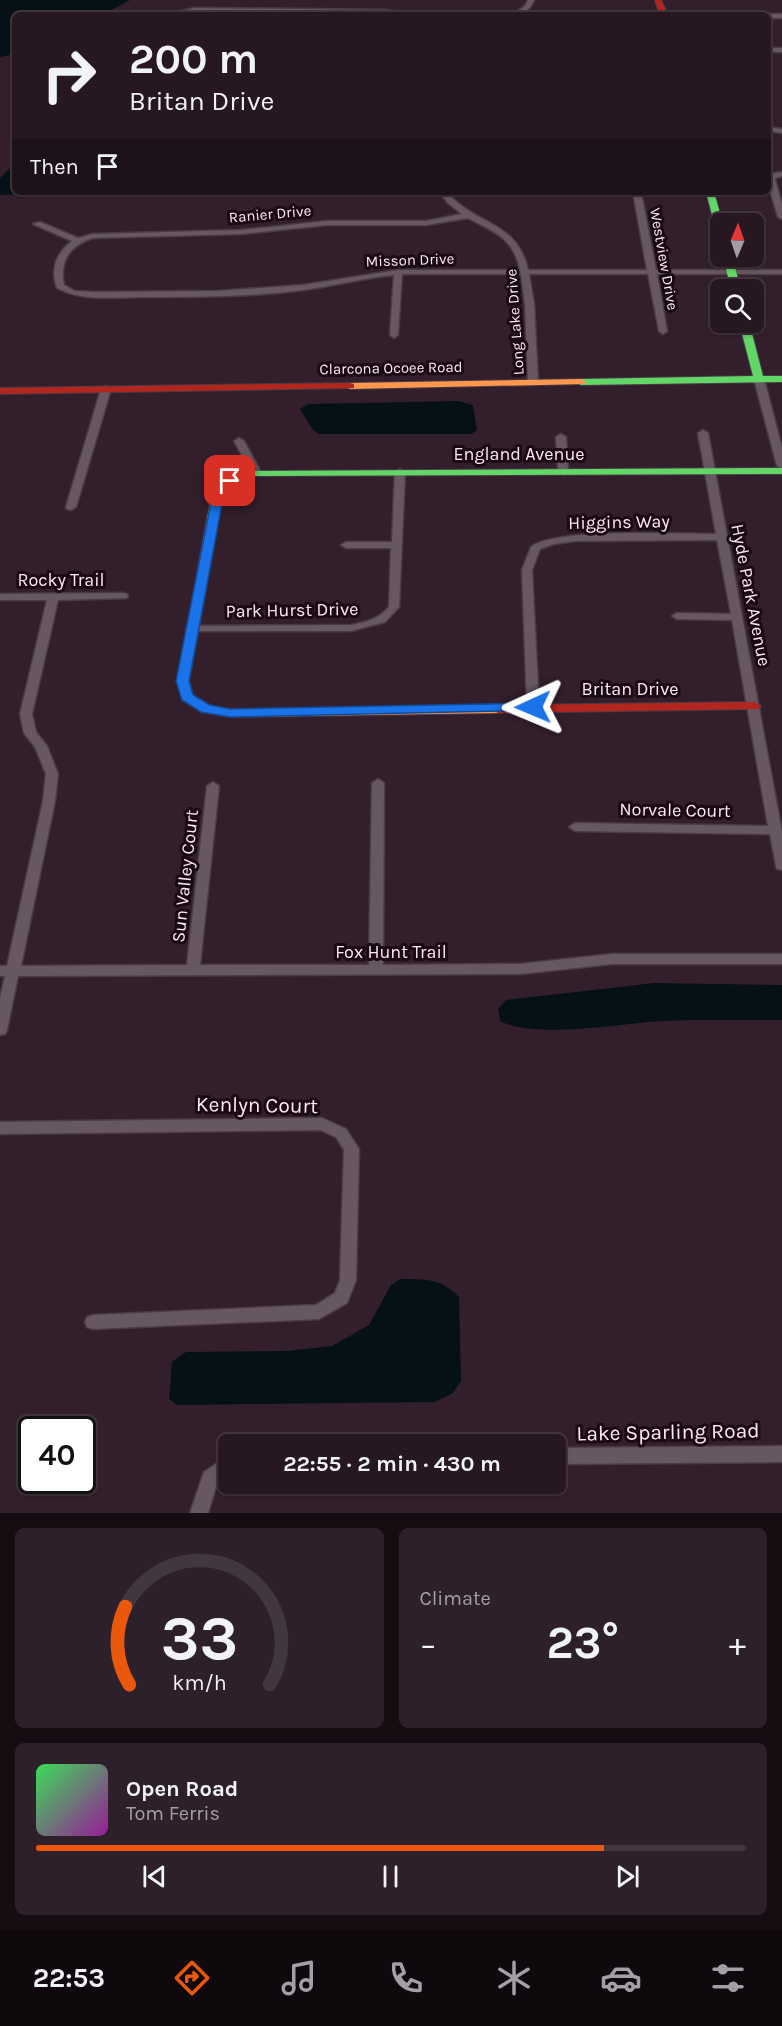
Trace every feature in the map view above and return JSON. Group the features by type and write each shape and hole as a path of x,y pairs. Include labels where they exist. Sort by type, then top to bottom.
{"street":[{"path":"520,12 528,7 531,0"},
{"path":"183,12 195,10 227,12"},
{"path":"782,174 773,176 771,180 782,216"},
{"name":"Long Lake Drive","path":"446,195 466,216 509,237 523,258 526,271 533,382"},
{"name":"Westview Drive","path":"639,195 663,331"},
{"path":"711,195 716,213"},
{"name":"Ranier Drive","path":"76,240 112,235 241,232 327,223 426,223 466,216"},
{"path":"38,224 76,240"},
{"name":"Misson Drive","path":"76,240 64,249 57,276 60,286 73,293 95,295 258,292 292,289 364,274 398,272 782,272"},
{"path":"730,267 733,279"},
{"path":"394,334 398,272"},
{"path":"747,333 782,466"},
{"name":"Clarcona Ocoee Road","path":"0,391 782,379"},
{"path":"71,507 106,389"},
{"name":"Hyde Park Avenue","path":"703,433 782,866"},
{"path":"561,437 563,472"},
{"path":"238,441 256,472"},
{"name":"England Avenue","path":"256,472 782,471"},
{"name":"Britan Drive","path":"256,472 230,481 218,492 183,681 187,697 206,709 230,713 533,707 754,706"},
{"name":"Park Hurst Drive","path":"192,628 351,628 373,624 388,616 394,607 400,472"},
{"name":"Higgins Way","path":"533,707 527,570 536,547 552,541 575,538 722,537"},
{"path":"346,545 396,545"},
{"path":"0,1030 6,970 49,801 52,774 41,746 30,733 26,714 53,596"},
{"name":"Rocky Trail","path":"0,597 123,596"},
{"path":"677,616 736,617"},
{"path":"376,970 378,783"},
{"name":"Sun Valley Court","path":"193,970 213,786"},
{"name":"Norvale Court","path":"575,826 775,830"},
{"name":"Fox Hunt Trail","path":"6,970 520,969 654,957 782,959"},
{"name":"Kenlyn Court","path":"0,1128 322,1124 341,1133 352,1149 348,1280 341,1298 319,1312 93,1322"},
{"name":"Lake Sparling Road","path":"566,1456 782,1454"},
{"path":"199,1513 210,1478 218,1472"}],"shaded area":[{"path":"0,0 130,0 108,12 12,12 12,55 0,57"},
{"path":"12,166 12,195 0,195 0,178"},
{"path":"458,401 473,405 477,430 472,434 319,434 313,430 300,409 308,404"},
{"path":"654,983 782,985 782,1020 663,1021 556,1030 516,1027 500,1021 498,1009 506,1000"},
{"path":"400,1279 439,1283 459,1297 461,1381 453,1393 435,1402 177,1405 169,1399 172,1362 186,1352 287,1351 332,1346 369,1325 391,1285"}],"traffic: fast":[{"path":"711,195 716,213"},
{"path":"730,267 733,279"},
{"path":"747,333 759,379"},
{"path":"581,382 782,379"},
{"path":"195,617 218,492 231,481 250,473 782,471"}],"traffic: slow":[{"path":"350,386 581,382"},
{"path":"195,617 183,681 187,697 206,709 230,713 498,709"}],"traffic: jam":[{"path":"658,1 663,12"},
{"path":"0,391 350,386"},
{"path":"498,709 754,706"}],"route":[{"path":"230,481 218,492 183,681 187,697 206,709 230,713 533,707"}]}
